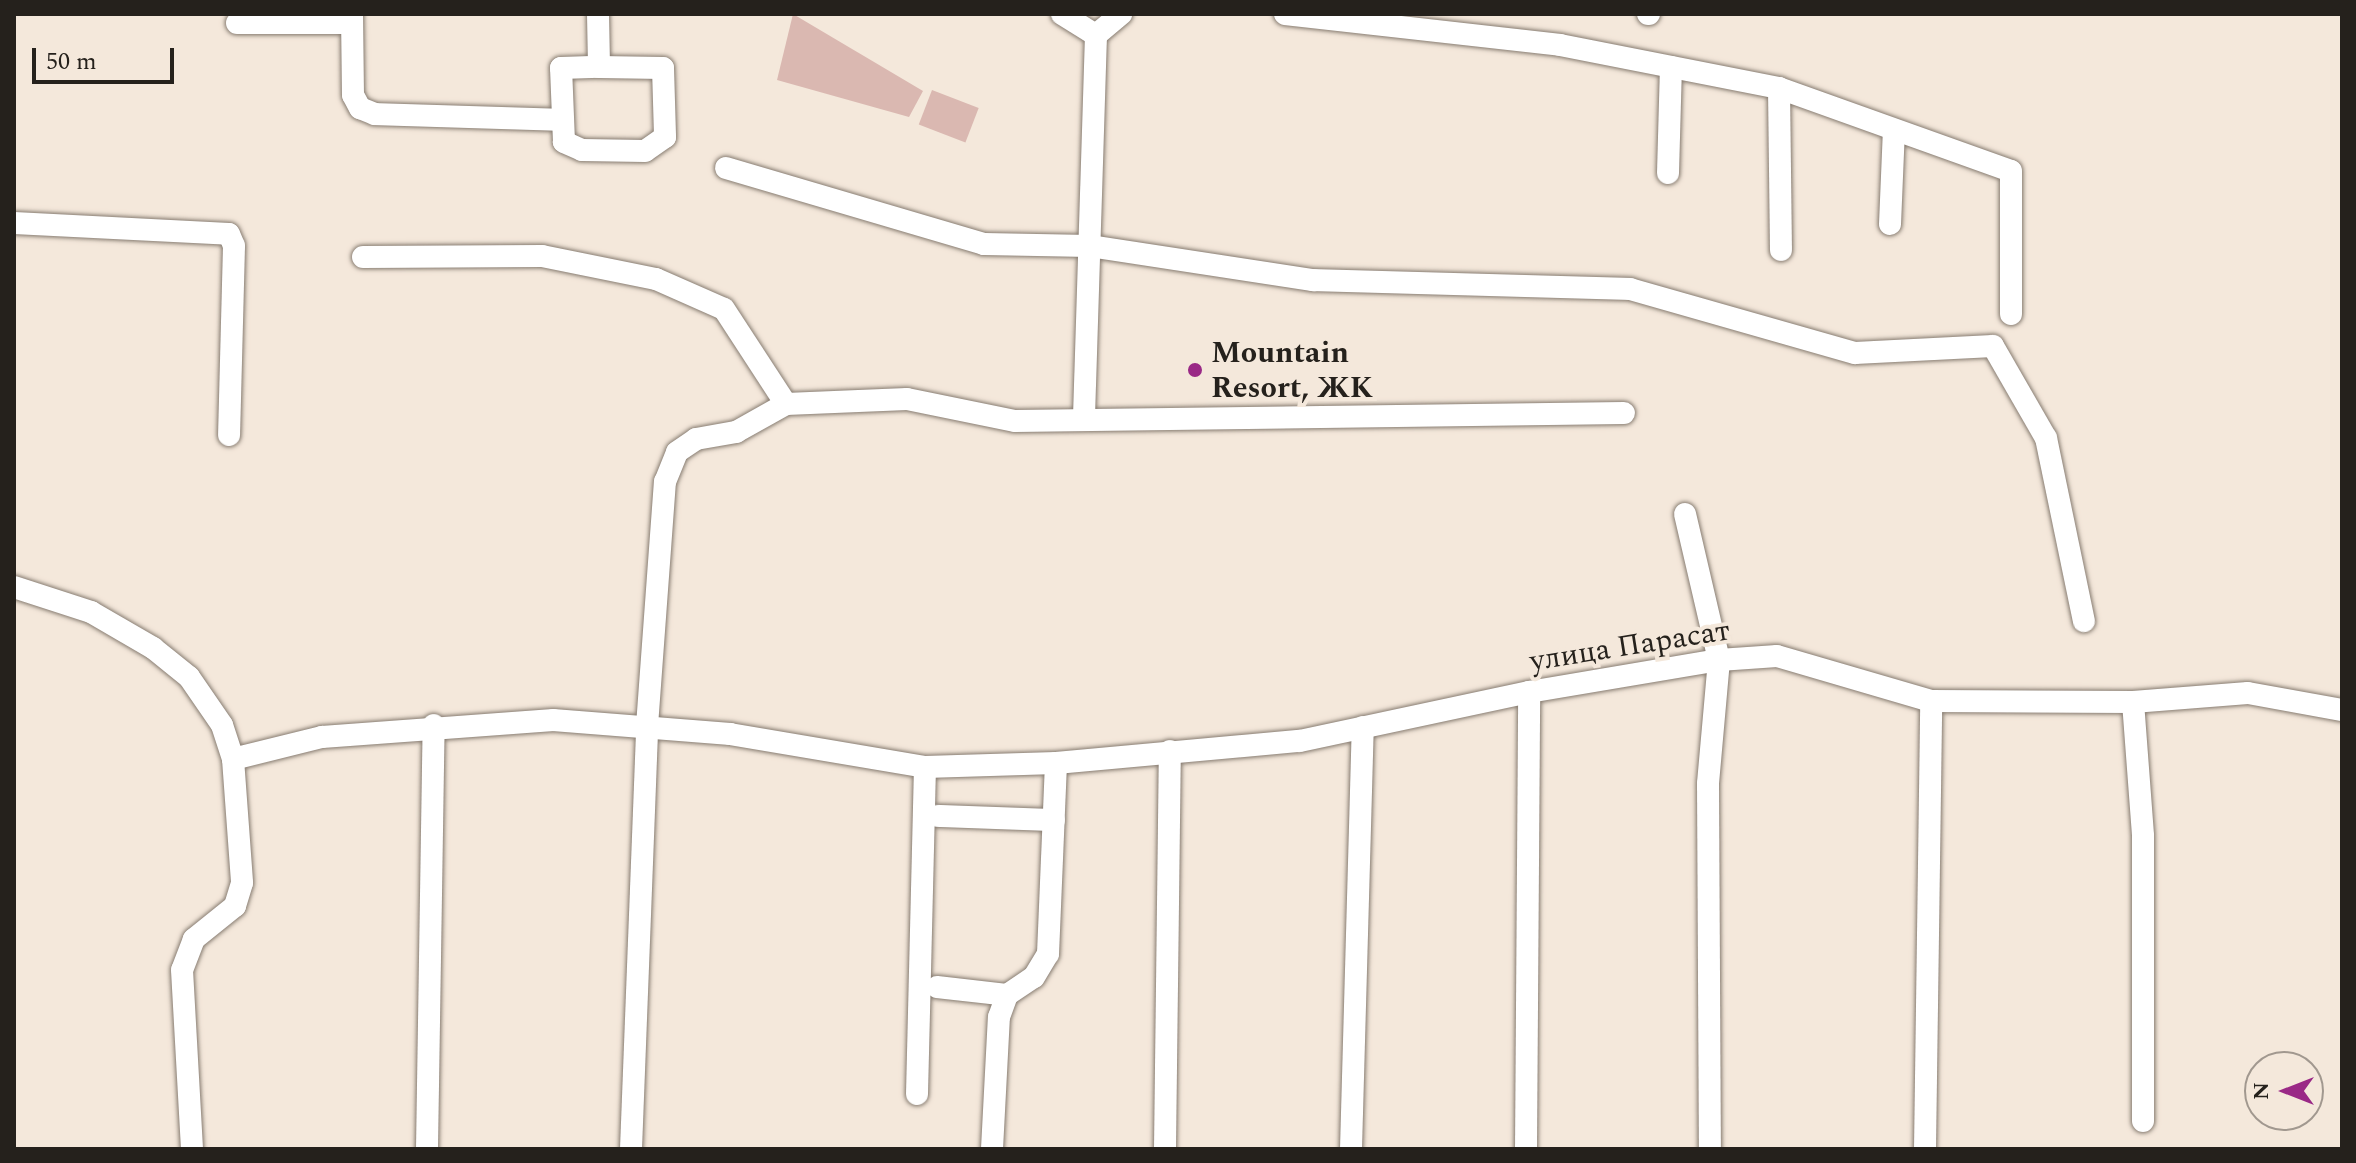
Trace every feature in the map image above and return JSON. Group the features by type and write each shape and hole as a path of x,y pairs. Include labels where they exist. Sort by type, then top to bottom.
{"street":[{"path":"598,14 599,67"},
{"path":"1062,14 1096,35"},
{"path":"1084,420 1096,35 1121,14"},
{"path":"1285,14 1560,45 1779,88 2011,171 2011,314"},
{"path":"237,23 352,18 353,95 360,108 375,114 563,120"},
{"path":"599,67 663,68 665,137 645,151 582,150 564,142 561,68 599,67"},
{"path":"1668,173 1671,67"},
{"path":"1779,88 1781,250"},
{"path":"1890,224 1894,130"},
{"path":"726,168 984,244 1090,246 1313,280 1630,289 1855,353 1993,346 2046,438 2084,621"},
{"path":"14,223 229,234 234,246 229,435"},
{"path":"363,257 542,256 656,279 724,309 786,404"},
{"path":"631,1149 647,726 665,482 677,452 696,439 736,432 786,404 907,399 1015,421 1624,413"},
{"path":"1685,514 1719,660 1708,784 1710,1149"},
{"path":"14,587 91,612 153,648 189,677 222,725 233,759 242,883 235,906 194,939 182,970 192,1149"},
{"name":"улица Парасат","path":"233,759 322,737 434,725 553,720 730,734 925,767 1056,763 1300,741 1529,692 1719,660 1777,656 1931,701 2133,702 2248,693 2342,710"},
{"path":"1526,1149 1529,692"},
{"path":"1925,1149 1931,701"},
{"path":"2133,702 2143,836 2143,1121"},
{"path":"427,1149 434,725"},
{"path":"1351,1149 1363,727"},
{"path":"1165,1149 1170,751"},
{"path":"992,1149 999,1017 1007,995 1034,977 1048,954 1056,763"},
{"path":"917,1094 925,767"},
{"path":"938,816 1054,820"},
{"path":"937,987 1007,995"}],"shaded area":[{"path":"793,14 923,91 909,117 777,80"},
{"path":"932,90 979,108 965,142 919,125"}],"place":[{"name":"Mountain Resort, ЖК","path":"1195,370"}]}
